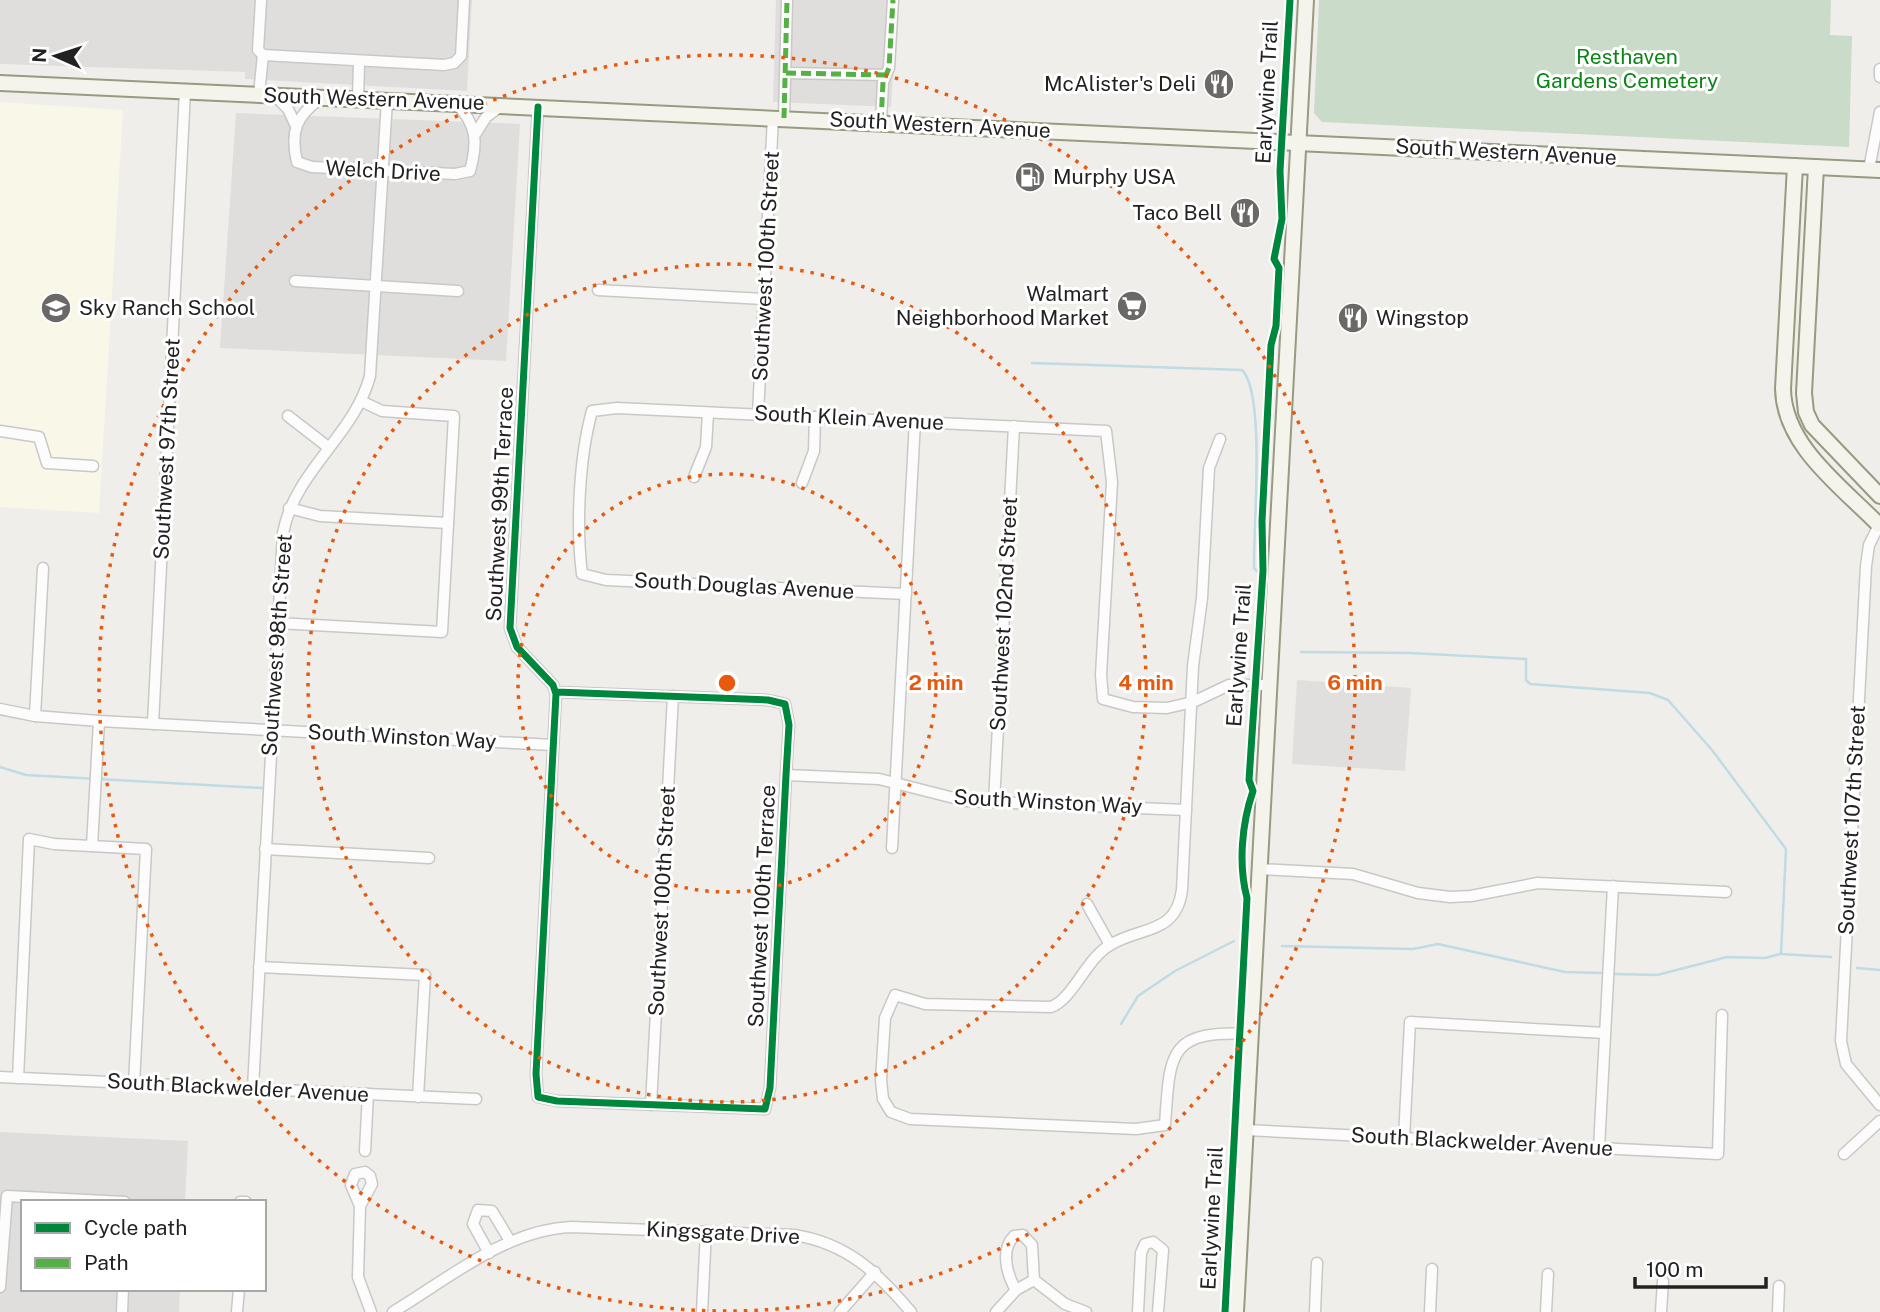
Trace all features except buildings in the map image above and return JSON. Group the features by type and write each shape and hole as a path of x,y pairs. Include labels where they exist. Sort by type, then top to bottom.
{"main road":[{"path":"1236,1312 1307,0"},
{"name":"South Western Avenue","path":"0,83 1300,141 1874,170"},
{"name":"Southwest 107th Street","path":"1795,166 1783,390 1786,420 1804,447 1879,524"},
{"path":"1815,167 1804,393 1806,411 1812,425 1880,496"}],"street":[{"path":"261,0 258,50 262,55 266,95 288,109 295,124"},
{"path":"262,55 359,62 454,63 461,56 464,0"},
{"name":"Southwest 100th Street","path":"758,414 764,299 779,118 786,73 788,0"},
{"path":"881,122 889,68 893,0"},
{"path":"358,99 359,62"},
{"path":"1880,69 1880,77"},
{"path":"786,73 886,75"},
{"name":"Southwest 97th Street","path":"153,724 185,91"},
{"path":"295,124 305,109 323,97"},
{"name":"Southwest 98th Street","path":"253,1088 283,533 289,508 302,481 361,401 372,364 387,100"},
{"path":"456,103 470,120 476,134"},
{"path":"476,134 482,121 502,105"},
{"name":"Southwest 99th Terrace","path":"538,107 510,628 514,642 556,692"},
{"path":"1874,170 1880,112"},
{"name":"Welch Drive","path":"295,124 294,148 297,162 312,167 383,171 455,174 470,171 476,134"},
{"path":"295,281 458,291"},
{"path":"598,290 764,299"},
{"path":"277,623 442,632 454,416 382,411 361,401"},
{"name":"South Klein Avenue","path":"582,574 579,551 585,436 592,411 617,408 1106,431 1112,482 1101,675 1103,699 1123,705 1154,708 1192,702"},
{"path":"694,477 706,447 708,412"},
{"path":"288,416 328,447"},
{"path":"802,483 814,451 815,417"},
{"path":"892,848 915,421"},
{"name":"Southwest 102nd Street","path":"994,802 1014,426"},
{"path":"0,431 39,436 47,463 93,466"},
{"path":"1220,439 1209,468 1182,890 1175,914 1158,927 1110,945 1091,962 1061,1002 1051,1007 925,1004 895,995 885,1018 881,1088 887,1108 903,1118 1136,1129 1165,1125 1169,1067 1180,1049 1207,1034 1251,1034"},
{"path":"289,508 320,516 448,523"},
{"name":"Southwest 107th Street","path":"1879,524 1869,545 1866,566 1841,1041 1846,1064 1880,1105"},
{"path":"35,716 43,568"},
{"name":"South Douglas Avenue","path":"582,574 606,580 906,594"},
{"path":"1192,702 1229,685 1270,685"},
{"path":"651,1105 538,1097 536,1074 556,692 673,696"},
{"name":"Southwest 100th Street","path":"651,1105 673,696"},
{"name":"Southwest 100th Terrace","path":"651,1105 765,1109 770,1088 789,725 785,704 768,700 673,696"},
{"name":"South Winston Way","path":"0,709 35,716 99,721 554,745"},
{"path":"92,846 99,721"},
{"name":"South Winston Way","path":"786,775 896,782 956,800 1186,810"},
{"path":"18,1078 29,839 146,849 134,1083"},
{"path":"265,849 429,858"},
{"path":"1260,869 1353,874 1418,893 1450,897 1471,896 1538,883 1726,892"},
{"path":"1599,1148 1613,887"},
{"path":"1087,904 1110,945"},
{"path":"259,967 425,975 418,1097"},
{"name":"South Blackwelder Avenue","path":"1246,1130 1718,1154 1722,1015"},
{"path":"1404,1138 1410,1022 1605,1033"},
{"name":"South Blackwelder Avenue","path":"0,1077 476,1099"},
{"path":"365,1151 368,1094"},
{"path":"1844,1154 1880,1121"},
{"path":"0,1287 7,1196 86,1200"},
{"path":"360,1206 358,1277 371,1312"},
{"path":"489,1253 472,1224 478,1210 492,1211 510,1241"},
{"name":"Kingsgate Drive","path":"393,1312 510,1241 538,1231 563,1227 794,1235 818,1239 858,1258 875,1272 911,1312"},
{"path":"702,1312 706,1231"},
{"path":"1016,1290 1007,1273 1008,1245 1014,1236 1023,1235 1031,1241 1034,1280 1065,1304 1086,1312"},
{"path":"1138,1312 1141,1253 1145,1244 1153,1242 1163,1250 1158,1312"},
{"path":"1315,1312 1317,1263"},
{"path":"1430,1312 1433,1269"},
{"path":"839,1312 875,1272"},
{"path":"1546,1312 1548,1275"},
{"path":"996,1312 1016,1290 1034,1280"},
{"path":"1661,1312 1663,1281"},
{"path":"1778,1312 1779,1286"},
{"path":"122,1312 123,1291"},
{"path":"237,1312 239,1291"}],"shaded area":[{"path":"0,0 472,0 467,91 245,79 245,72 0,64"},
{"path":"776,0 897,0 891,107 773,102"},
{"name":"Sky Ranch School","path":"0,102 123,110 99,513 0,507"},
{"path":"236,113 520,124 506,361 220,348"},
{"path":"1297,680 1411,688 1405,771 1292,764"},
{"path":"0,1132 188,1141 185,1200 21,1200 21,1291 180,1291 179,1312 0,1312"}],"green space":[{"name":"Resthaven Gardens Cemetery","path":"1319,0 1831,0 1830,35 1852,36 1849,147 1322,122 1314,113"}],"waterway":[{"path":"1032,363 1242,370 1254,405 1257,464 1254,568 1258,572"},
{"path":"1301,652 1410,653 1526,659 1526,680 1530,684 1650,693 1668,700 1712,750 1786,849 1781,954 1831,957"},
{"path":"0,767 26,775 262,788"},
{"path":"1121,1024 1138,996 1175,971 1234,941"},
{"path":"1282,946 1413,949 1438,944 1565,972 1601,973"},
{"path":"1615,974 1657,975 1727,957 1765,958 1780,954"},
{"path":"1857,968 1880,970"}],"marked path":[{"path":"784,118 787,0"},
{"path":"881,122 883,82 889,68 893,0"},
{"path":"786,73 886,75"}],"cycle path":[{"name":"Earlywine Trail","path":"1225,1312 1247,898 1242,844 1253,791 1249,780 1263,571 1262,521 1271,345 1276,326 1279,268 1274,259 1282,219 1280,171 1290,0"},
{"path":"538,107 510,628 517,647 553,685 556,694 536,1074 538,1097 557,1101 765,1109 770,1088 789,725 785,704 768,700 556,692"}],"place":[{"name":"McAlister's Deli","path":"1219,84"},
{"name":"Murphy USA","path":"1030,177"},
{"name":"Taco Bell","path":"1245,213"},
{"name":"Walmart Neighborhood Market","path":"1132,306"},
{"name":"Sky Ranch School","path":"56,308"},
{"name":"Wingstop","path":"1353,318"}]}
